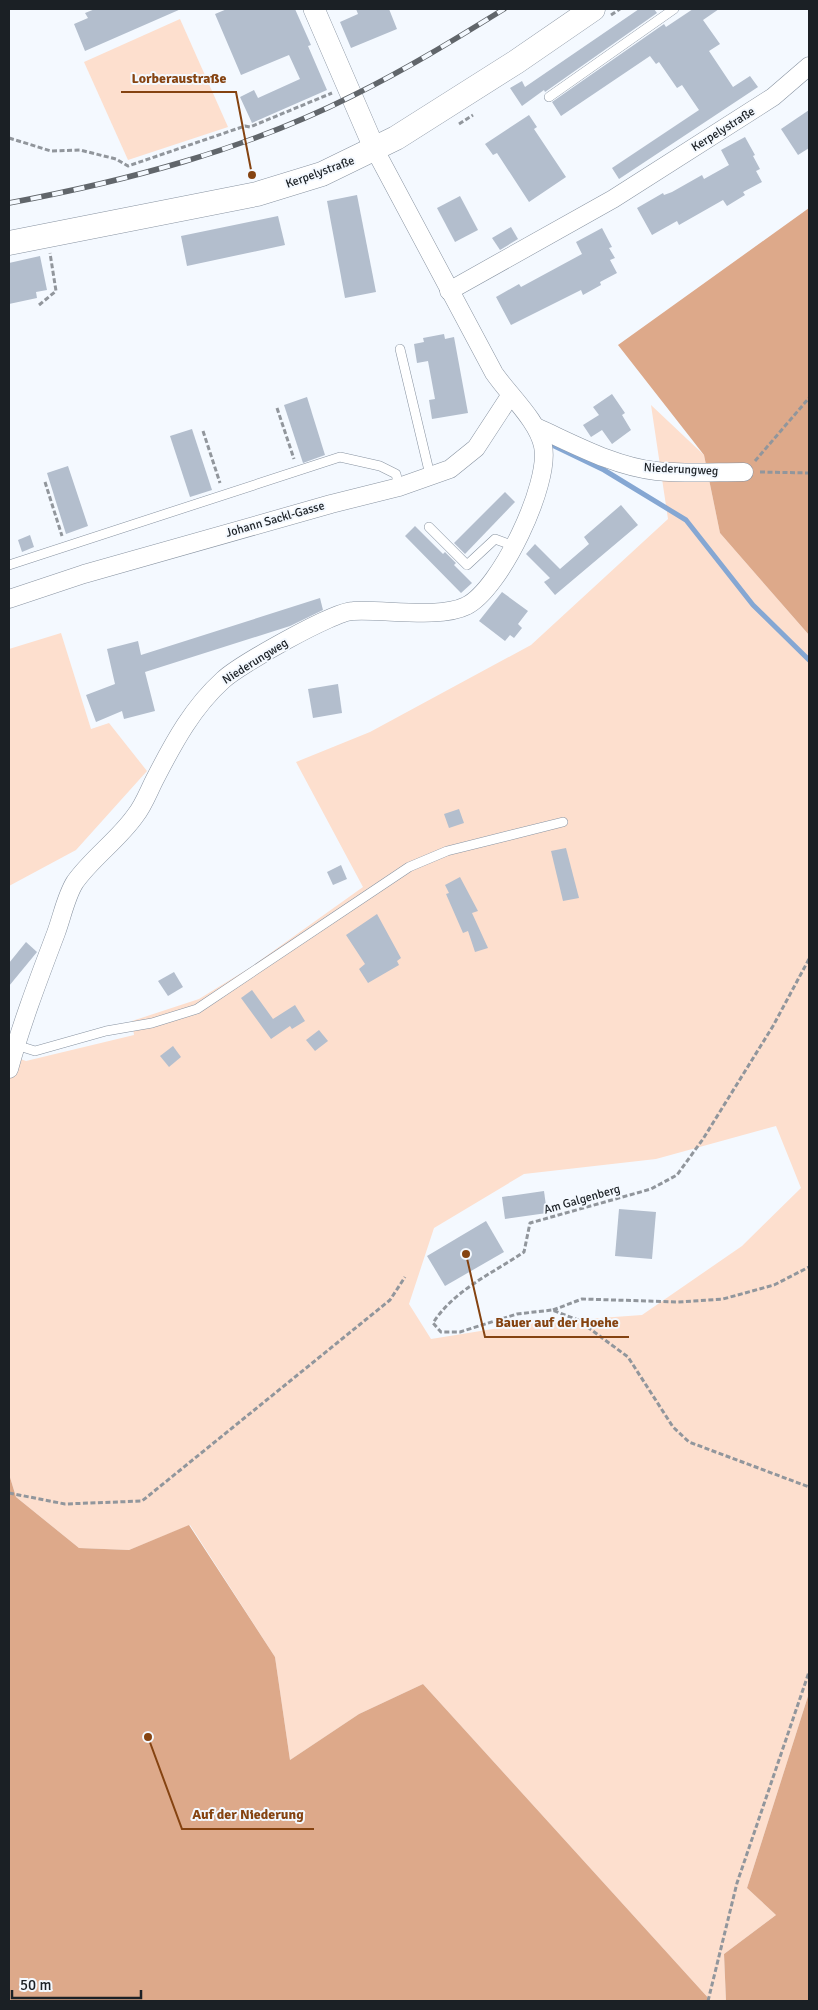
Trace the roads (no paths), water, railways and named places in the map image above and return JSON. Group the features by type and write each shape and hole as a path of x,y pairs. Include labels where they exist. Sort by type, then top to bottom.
{"main road":[{"name":"Kerpelystraße","path":"9,243 257,194 322,174 375,150 446,107 593,9"}],"street":[{"path":"314,9 375,150"},
{"name":"Kerpelystraße","path":"449,290 613,199 773,97 809,66"},
{"name":"Niederungweg","path":"9,1068 74,883 136,816 180,730 223,679 301,632 349,610 442,612 466,606 483,593 514,546 535,501 542,469 544,448 536,427 494,373 375,150"},
{"name":"Johann Sackl-Gasse","path":"9,599 102,568 399,487 450,469 476,448 510,396"},
{"name":"Niederungweg","path":"536,427 602,457 626,465 655,471 744,472"}],"lane":[{"path":"549,96 670,10"},
{"path":"400,349 430,475"},
{"path":"9,564 340,457 380,466 396,474 399,487"},
{"path":"429,527 467,565 494,539 514,546"},
{"path":"16,1045 35,1051 106,1031 152,1023 197,1010 409,867 447,851 563,822"}],"waterway":[{"path":"550,444 604,470 686,520 753,605 809,660"}],"railway":[{"path":"9,203 141,174 184,162 270,132 372,86 504,9"}],"place":[{"name":"Lorberaustraße","path":"252,175"},
{"name":"Bauer auf der Hoehe","path":"466,1254"},
{"name":"Auf der Niederung","path":"148,1737"}]}
